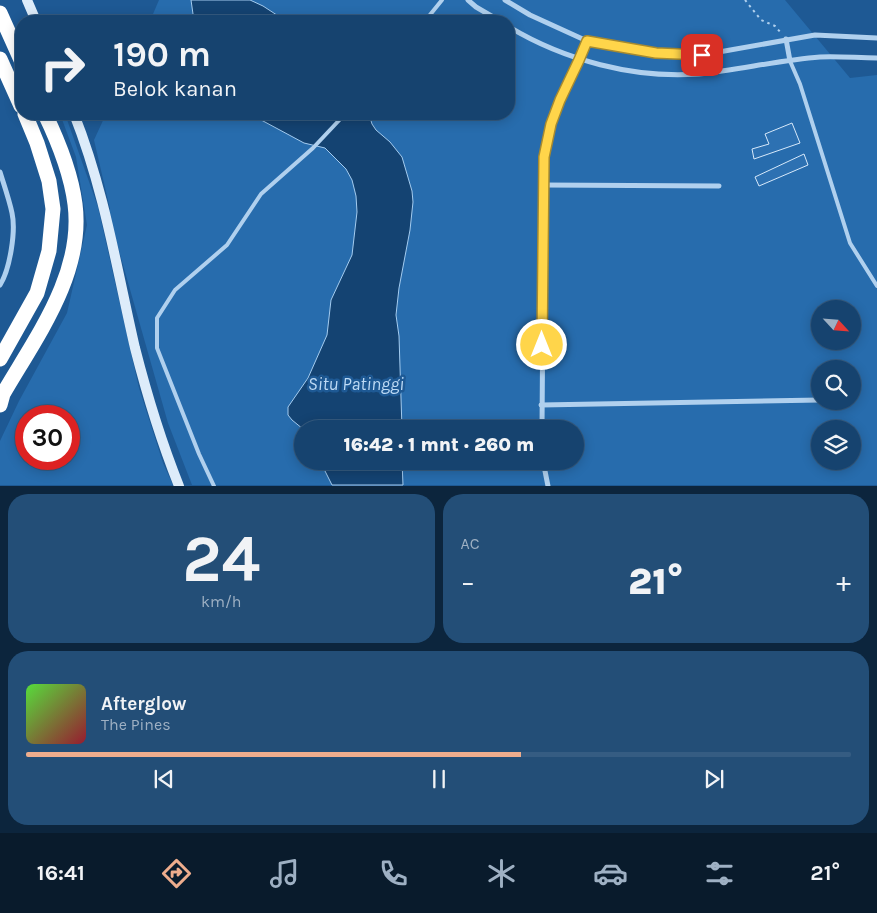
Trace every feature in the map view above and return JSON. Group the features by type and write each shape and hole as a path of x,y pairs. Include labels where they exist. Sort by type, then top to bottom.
{"highway":[{"path":"0,13 15,47"},
{"path":"0,59 15,93"},
{"path":"0,359 37,293 50,251 53,209 49,181 27,120"},
{"path":"1,400 55,306 68,270 75,238 75,206 70,177 49,120"}],"main road":[{"path":"27,0 33,15"},
{"path":"76,120 85,142 114,249 136,350 165,451 179,486"}],"street":[{"path":"468,0 490,15"},
{"path":"476,7 480,0"},
{"path":"505,0 530,15 587,41 656,53 702,55 815,35 877,38"},
{"path":"515,30 579,60 646,73 697,74 821,57 877,58"},
{"path":"786,40 790,61"},
{"path":"542,420 544,157 551,124 587,41"},
{"path":"0,172 13,215 11,253 5,278 0,285"},
{"path":"543,185 719,186"},
{"path":"541,405 811,400"},
{"path":"545,470 548,486"}],"lane":[{"path":"429,15 442,0"},
{"path":"790,61 800,84 850,243 877,286"},
{"path":"214,486 199,454 158,348 157,318 175,290 227,246 261,194 313,148 339,120"}],"path":[{"path":"745,0 760,20 775,26 786,40"}],"shaded area":[{"path":"159,0 785,0 850,78 877,75 877,485 192,485 168,423 108,212 110,209 94,140 103,120 515,120 515,15 153,15"},
{"path":"62,120 67,120 98,207 139,388 163,463 173,485 0,485 0,441 15,409 15,470 80,470 80,405 17,405 67,313 87,225 76,157"}],"water":[{"path":"191,0 250,0 277,15 193,15"},
{"name":"Situ Patinggi","path":"261,120 371,120 376,130 390,142 402,157 412,191 413,202 410,230 396,315 399,336 402,420 294,420 294,422 288,415 288,407 308,378 327,335 331,300 352,255 357,212 352,180 346,169 325,148 304,143"},
{"path":"324,470 402,470 403,485 332,485"}],"building":[{"path":"792,123 800,143 754,159 752,149 769,144 765,134"},
{"path":"804,154 808,165 759,186 755,177"}],"route":[{"path":"542,345 544,157 551,124 587,41 656,53 702,55"}]}
